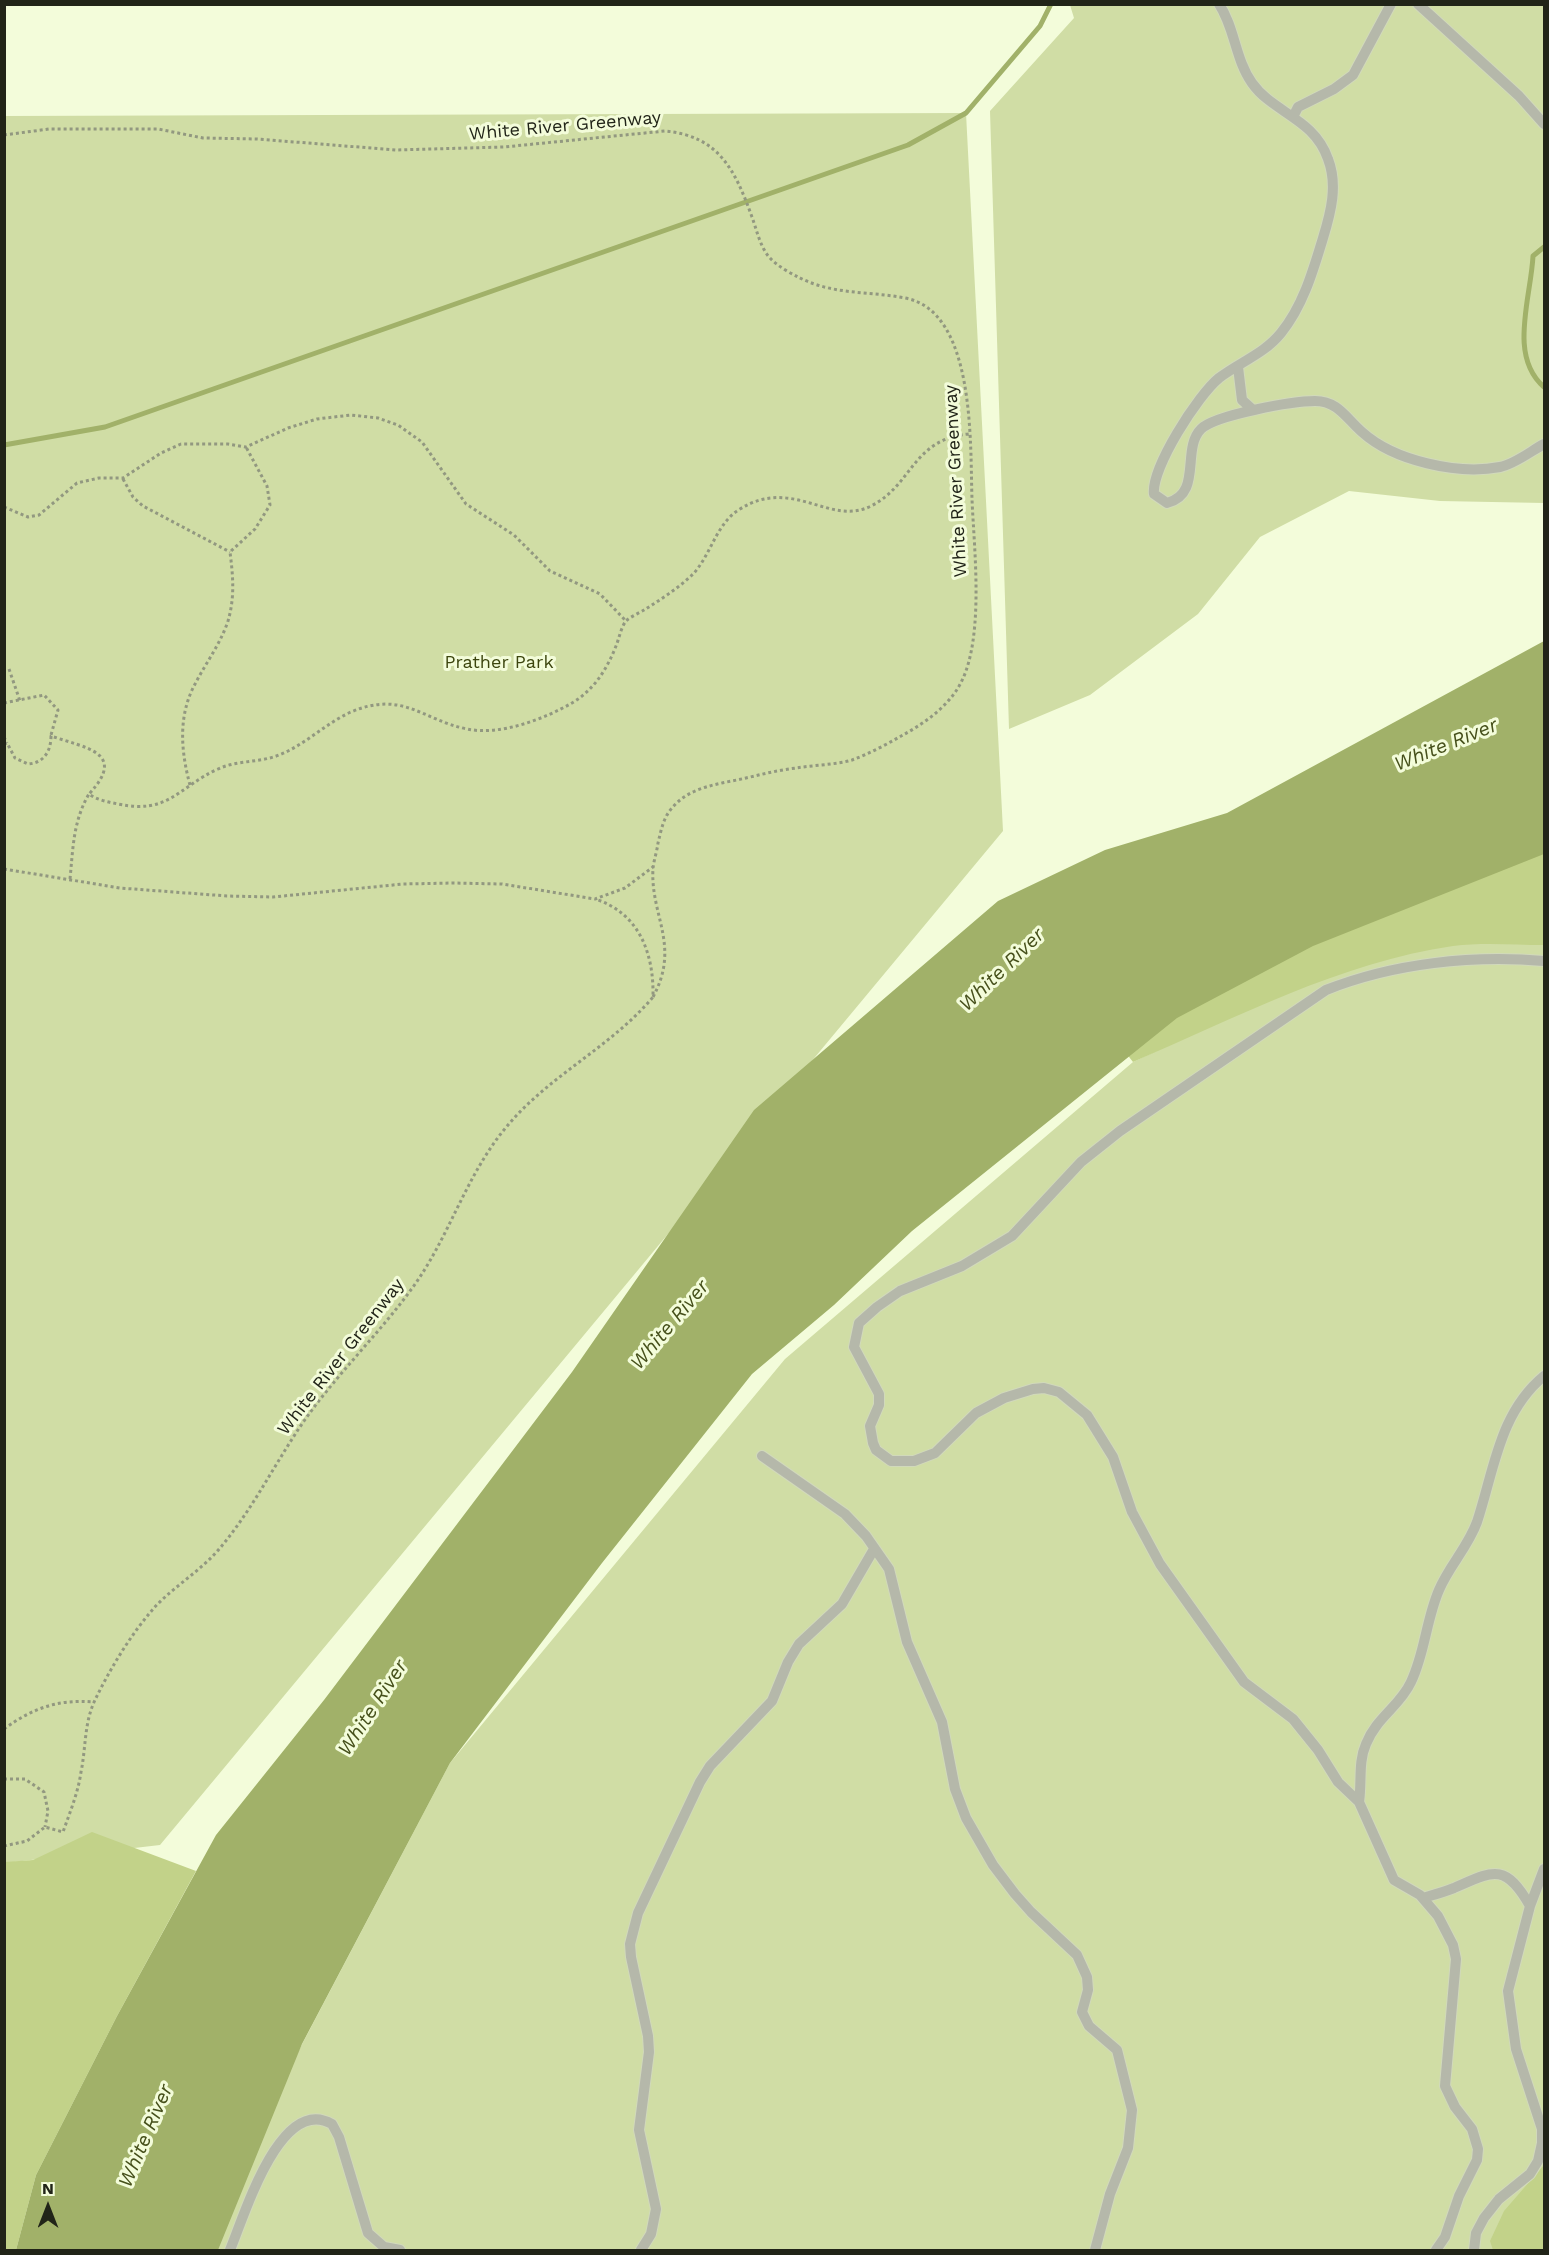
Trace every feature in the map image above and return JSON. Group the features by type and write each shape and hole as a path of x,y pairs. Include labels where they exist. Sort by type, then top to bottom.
{"lane":[{"path":"1219,4 1227,17 1238,55 1252,83 1266,97 1294,115 1325,149 1333,174 1332,205 1316,260 1294,315 1267,348 1221,376 1202,396 1156,474 1154,494 1167,503 1176,501 1188,482 1199,430 1207,424 1253,410 1303,402 1329,402 1340,408 1372,440 1435,466 1468,469 1502,467 1545,444"},
{"path":"1294,115 1298,107 1334,89 1353,75 1391,4"},
{"path":"1418,4 1519,96 1545,124"},
{"path":"1238,367 1242,400 1253,410"},
{"path":"1436,2250 1445,2237 1459,2196 1477,2160 1478,2149 1472,2129 1455,2107 1445,2086 1456,1959 1453,1945 1438,1916 1423,1898 1394,1880 1359,1802 1338,1782 1293,1719 1244,1682 1160,1564 1132,1512 1113,1457 1087,1415 1059,1392 1044,1388 1018,1393 976,1413 935,1453 914,1461 891,1461 883,1457 873,1443 870,1426 879,1404 879,1394 854,1347 854,1334 859,1323 900,1291 962,1266 1012,1236 1081,1162 1120,1131 1326,990 1360,978 1470,958 1545,961"},
{"path":"1359,1802 1362,1780 1360,1760 1366,1742 1386,1712 1399,1702 1412,1680 1431,1609 1451,1567 1473,1533 1498,1446 1514,1411 1545,1376"},
{"path":"762,1456 845,1514 889,1569 899,1599 907,1642 942,1722 955,1789 966,1818 993,1864 1015,1894 1077,1955 1088,1977 1088,1990 1082,2012 1089,2026 1117,2050 1132,2110 1130,2137 1105,2211 1095,2250"},
{"path":"641,2250 651,2234 656,2209 639,2130 649,2052 648,2036 631,1958 630,1944 638,1913 710,1766 772,1701 788,1662 799,1644 842,1604 874,1549"},
{"path":"1474,2250 1476,2233 1484,2218 1499,2199 1530,2174 1538,2160 1542,2144 1542,2129 1520,2067 1509,2011 1508,1991 1530,1906 1545,1869"},
{"path":"1423,1898 1454,1888 1482,1874 1492,1873 1502,1875 1514,1882 1530,1906"},
{"path":"230,2250 278,2142 304,2120 313,2118 332,2124 339,2137 368,2233 384,2247 400,2250"}],"path":[{"name":"White River Greenway","path":"4,135 49,129 158,129 203,138 257,139 396,150 504,147 665,131 688,133 715,150 729,166 739,184 759,240 772,261 801,279 843,292 906,298 921,303 933,312 952,339 966,380 975,633 967,669 956,692 942,708 910,731 855,759 775,771 705,787 676,804 666,816 653,867 664,938 665,960 660,984 653,997 628,1024 553,1082 507,1126 468,1183 423,1272 305,1419 237,1527 206,1563 155,1607 142,1623 94,1702 87,1729 81,1772 63,1832 45,1827 27,1841 4,1846"},
{"path":"4,507 24,516 33,516 45,511 77,483 99,478 123,478 161,453 181,444 228,444 246,447 288,428 330,417 369,416 398,425 422,442 466,504 514,535 550,571 600,594 626,621"},
{"path":"89,794 94,798 120,805 151,806 177,797 190,785 226,766 281,754 335,721 372,706 388,704 420,710 469,730 508,727 541,717 571,703 587,692 605,670 626,621 692,575 704,561 724,523 745,506 769,498 788,498 836,511 860,511 875,504 890,492 924,452 942,441 969,434"},
{"path":"230,552 255,529 270,505 267,486 246,447"},
{"path":"123,478 133,497 143,506 230,552"},
{"path":"190,785 183,754 185,710 194,685 216,648 228,620 234,584 230,552"},
{"path":"9,669 20,701"},
{"path":"4,704 40,695 49,697 58,715 49,750 44,757 32,764 15,758 4,737"},
{"path":"51,736 89,750 102,758 104,776 79,811 70,879"},
{"path":"595,899 625,888 653,867"},
{"path":"4,869 120,888 227,896 288,896 393,885 454,883 502,884 595,899 619,909 635,925 651,961 653,997"},
{"path":"4,1729 42,1706 69,1701 94,1702"},
{"path":"4,1779 25,1779 44,1792 48,1811 45,1827"}],"green space":[{"path":"1070,5 1544,5 1544,503 1440,501 1349,491 1260,537 1198,614 1090,695 1009,729 990,111 1074,18"},
{"name":"Prather Park","path":"966,113 1003,831 160,1845 5,1863 4,116"},
{"path":"1544,884 1544,2250 212,2250 268,2109 450,1763 785,1359 1133,1062 1436,919"}],"shaded area":[{"path":"1544,793 1544,945 1453,946 1370,965 1290,993 1133,1062 1105,1026"},
{"path":"92,1832 196,1871 117,2016 36,2175 16,2250 5,2250 5,1862 33,1860"},
{"path":"1544,2165 1544,2250 1493,2250 1490,2241 1504,2211"}],"water":[{"name":"White River","path":"1544,641 1544,854 1313,946 1177,1018 912,1231 834,1305 752,1374 602,1563 450,1763 302,2044 218,2250 16,2250 36,2175 117,2016 216,1835 324,1700 572,1372 754,1110 998,901 1105,850 1227,813"}],"waterway":[{"path":"4,445 105,427 908,145 966,113 1040,26 1051,4"},
{"path":"1544,247 1533,256 1524,326 1527,359 1533,374 1544,387"}]}
